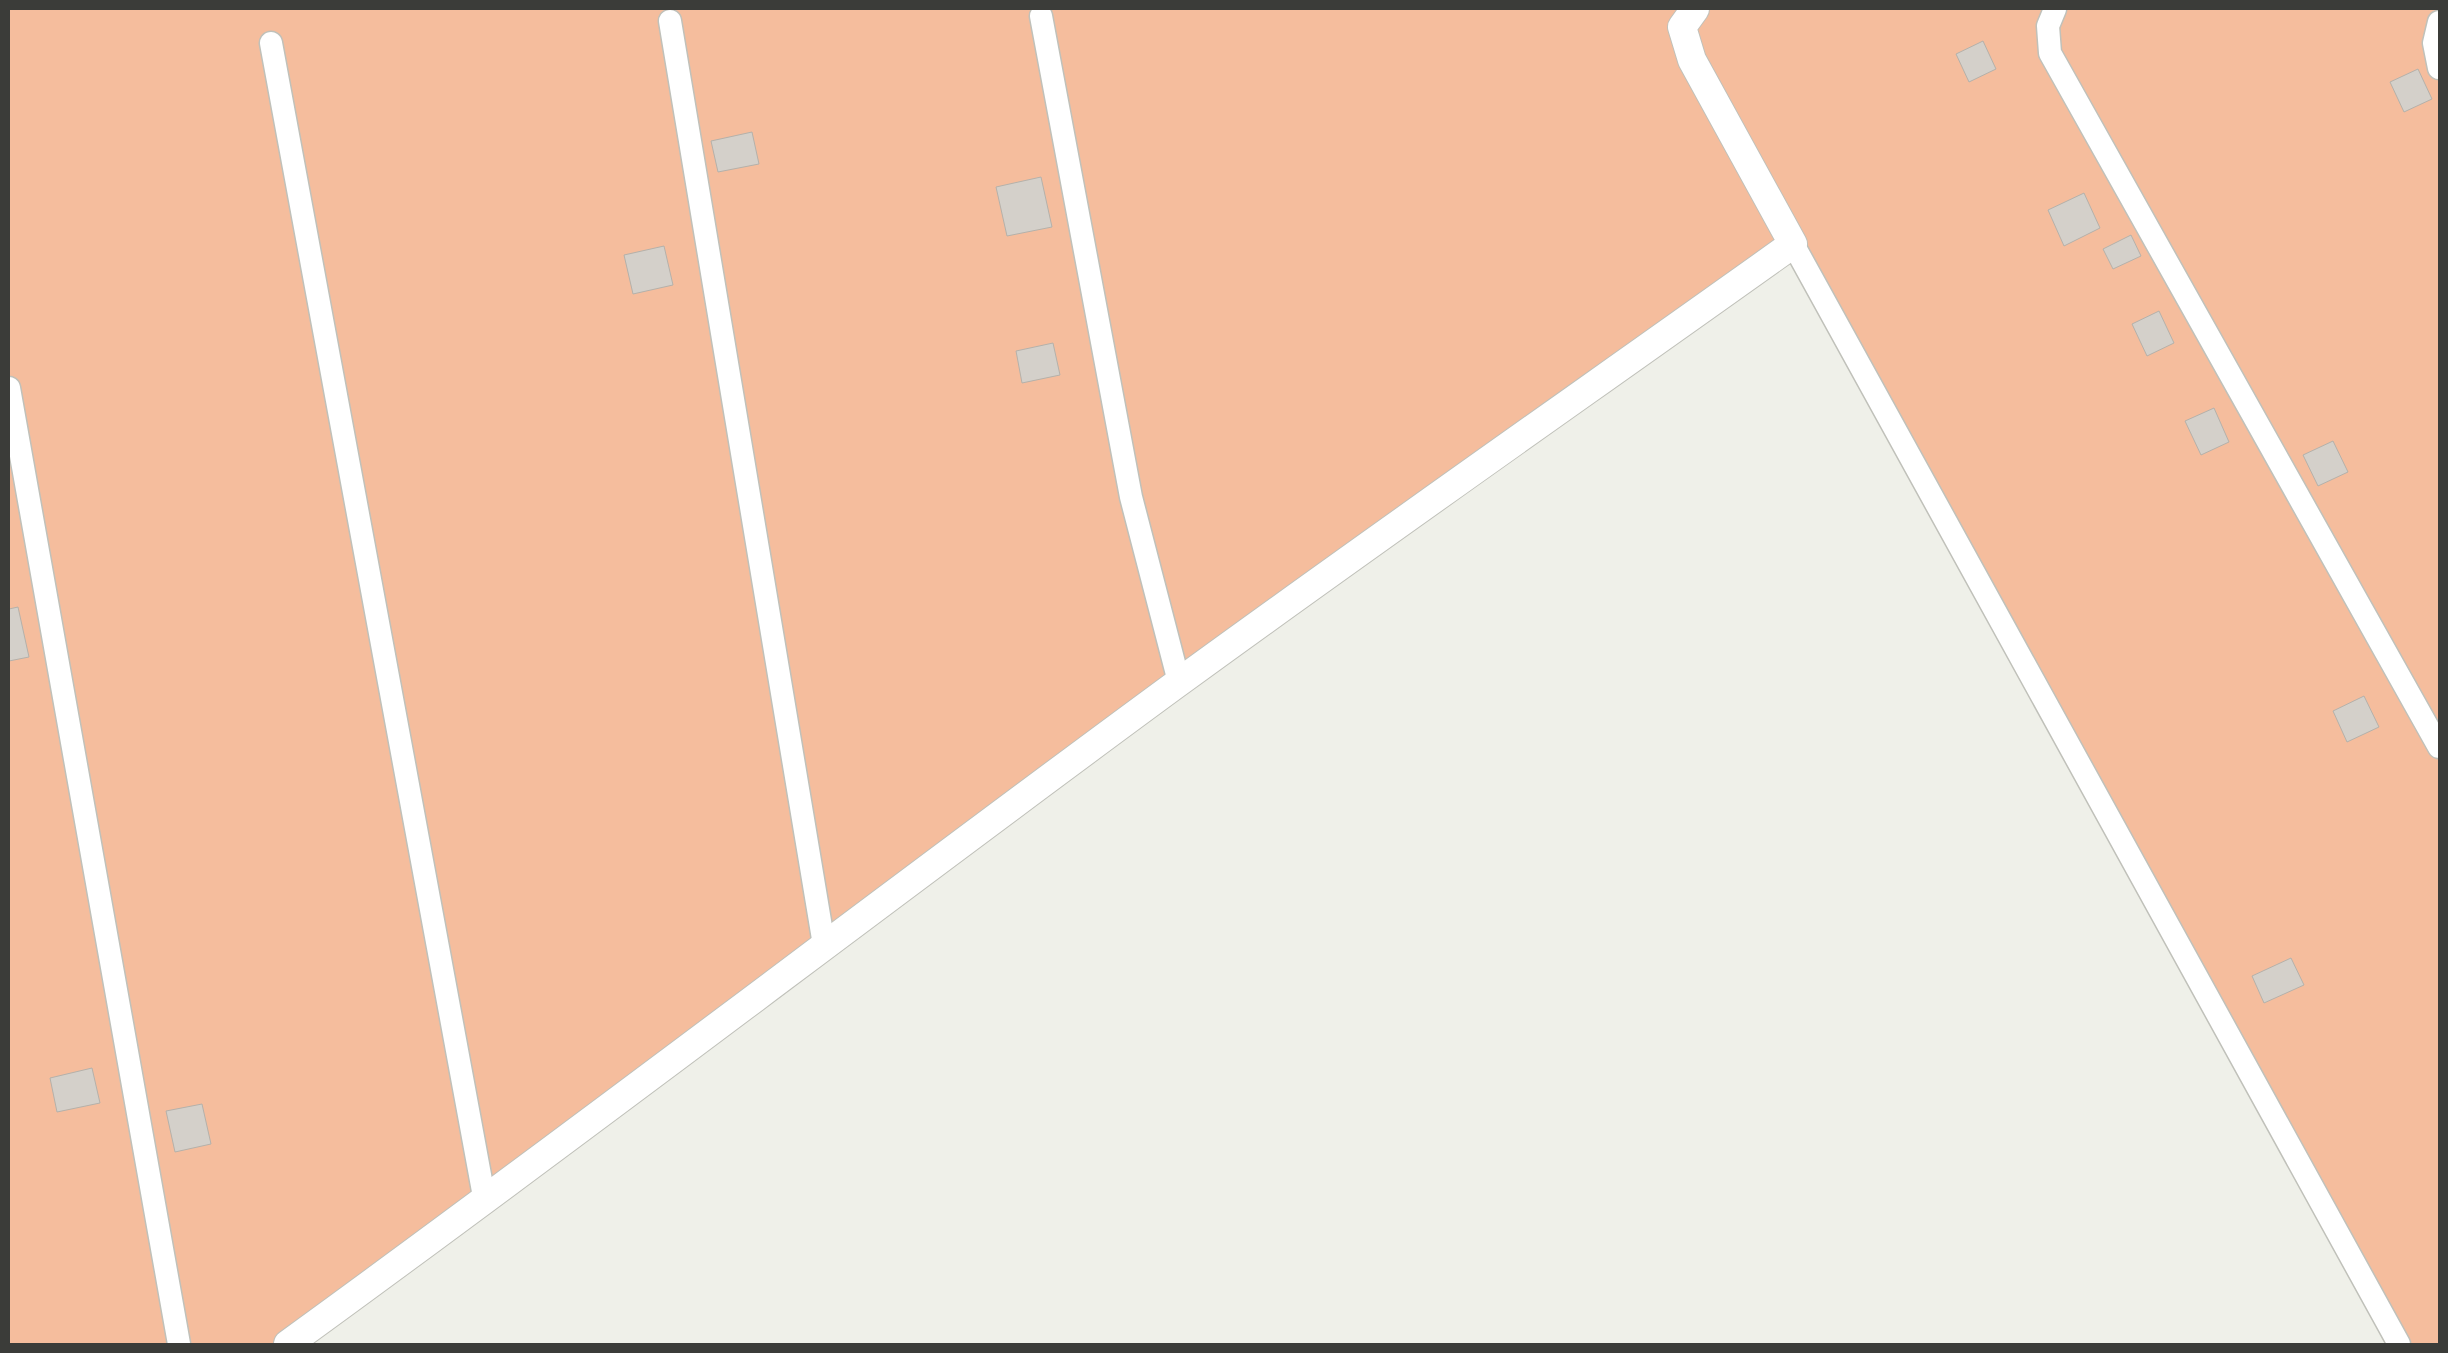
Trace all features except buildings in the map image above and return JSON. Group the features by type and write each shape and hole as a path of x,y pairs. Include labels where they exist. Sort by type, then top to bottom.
{"street":[{"path":"288,1344 485,1202 824,945 1179,682 1793,244 1692,60 1682,27 1695,9"}],"lane":[{"path":"2055,9 2048,26 2050,53 2439,747"},
{"path":"1041,16 1131,497 1179,682"},
{"path":"670,21 824,945"},
{"path":"2439,22 2434,43 2439,68"},
{"path":"271,43 485,1202"},
{"path":"1793,244 2399,1344"},
{"path":"9,388 179,1344"}],"shaded area":[{"path":"9,9 2439,9 2439,1344 2399,1344 1793,244 288,1344 9,1344"}]}
